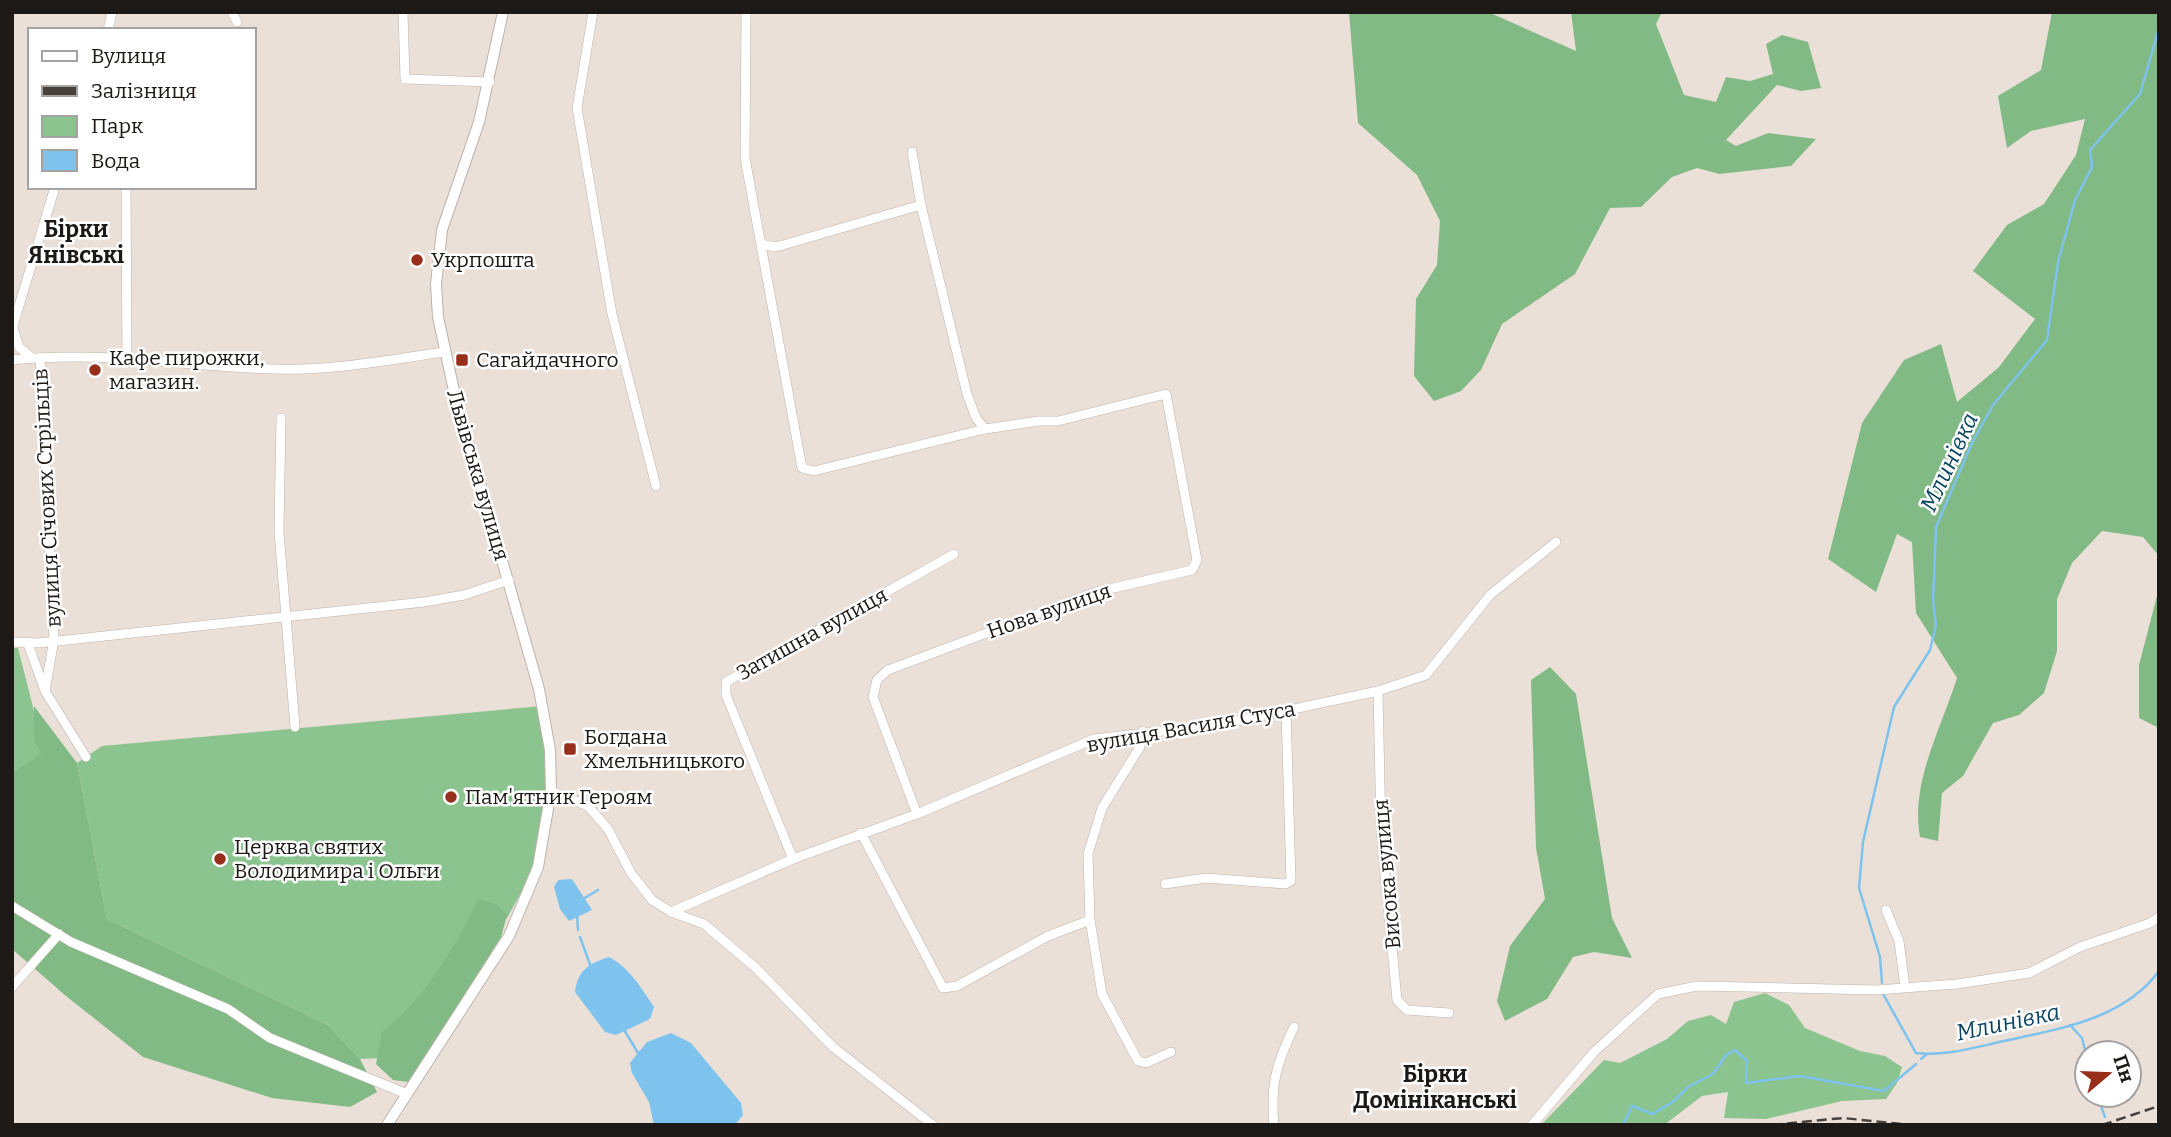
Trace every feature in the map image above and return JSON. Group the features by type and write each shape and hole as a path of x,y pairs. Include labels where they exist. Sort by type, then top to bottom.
{"main road":[{"name":"Львівська вулиця","path":"387,1125 509,936 538,867 551,791 550,750 539,689 444,352 436,285 442,230 490,82 503,12"}],"street":[{"path":"232,12 237,22"},
{"path":"403,12 405,79 490,82"},
{"path":"593,12 577,108 611,314 656,486"},
{"path":"746,12 745,158 802,468 814,471 985,429 976,418 967,394 921,205 912,152"},
{"path":"36,358 19,347 13,328 54,189"},
{"path":"126,189 127,359"},
{"path":"761,244 774,247 783,245 921,205"},
{"path":"12,360 127,359 273,369 336,369 444,352"},
{"name":"вулиця Січових Стрільців","path":"36,358 54,639 45,691"},
{"name":"Нова вулиця","path":"917,814 873,697 877,680 888,670 1096,592 1192,570 1197,560 1166,394 1058,421 985,429"},
{"path":"281,418 279,532 295,727"},
{"name":"вулиця Василя Стуса","path":"671,912 793,859 917,814 1094,738 1223,724 1378,691 1426,675 1490,595 1556,542"},
{"name":"Затишна вулиця","path":"793,859 726,695 726,682 954,554"},
{"path":"12,642 28,643 424,602 464,594 509,580"},
{"path":"28,643 45,691 86,757"},
{"name":"Висока вулиця","path":"1378,691 1381,831 1398,1000 1407,1010 1449,1013"},
{"path":"1165,884 1206,878 1285,884 1291,881 1286,711"},
{"path":"1143,731 1140,747 1102,808 1088,854 1090,920 1102,994 1138,1061 1146,1063 1171,1052"},
{"path":"551,791 588,806 608,830 631,873 652,900 671,912 704,924 756,968 834,1047 933,1125"},
{"path":"861,833 943,988 957,986 1048,936 1090,920"},
{"path":"12,906 59,934 228,1009 270,1038 407,1094"},
{"path":"1886,910 1899,941 1905,987"},
{"path":"1532,1125 1594,1052 1658,994 1697,986 1748,985 1877,990 1957,985 2029,973 2080,947 2150,923 2159,917"},
{"path":"12,986 59,934"},
{"path":"1274,1125 1272,1103 1276,1065 1294,1027"}],"green space":[{"path":"1349,12 1488,12 1576,51 1571,12 1662,12 1656,24 1684,95 1716,102 1726,77 1750,81 1773,74 1766,44 1782,35 1808,42 1821,88 1801,91 1777,85 1726,140 1736,146 1768,133 1816,139 1791,166 1719,174 1697,168 1672,177 1641,207 1610,208 1575,274 1502,324 1481,370 1461,391 1434,401 1414,376 1416,299 1437,265 1440,221 1417,175 1358,123"},
{"path":"2052,12 2159,12 2159,556 2143,537 2102,531 2072,563 2057,599 2057,651 2044,693 2019,715 1993,723 1963,776 1942,793 1938,841 1920,837 1919,797 1929,756 1957,678 1916,613 1912,542 1897,534 1876,592 1828,559 1862,423 1904,360 1941,344 1957,402 1999,367 2035,319 1973,271 2007,225 2044,204 2076,155 2085,119 2031,131 2007,148 1998,96 2041,70"},
{"path":"2159,588 2159,728 2139,718 2139,665"},
{"path":"12,648 18,648 48,766 12,786"},
{"path":"1550,667 1576,694 1612,918 1632,958 1594,952 1573,957 1547,999 1505,1021 1497,1001 1510,946 1545,899 1536,848 1531,680"},
{"path":"34,706 77,763 107,919 328,1025 360,1059 377,1092 350,1107 272,1098 143,1057 12,949 12,773 42,754 34,740"},
{"path":"542,706 550,750 540,858 507,918 382,1058 360,1059 328,1025 107,919 77,763 102,746"},
{"path":"478,899 496,904 507,915 501,937 409,1082 393,1080 376,1064 382,1032 412,1004 438,972"},
{"path":"1765,993 1789,1005 1805,1028 1860,1051 1885,1056 1902,1067 1897,1083 1886,1099 1842,1101 1766,1119 1724,1118 1728,1092 1702,1096 1664,1125 1541,1125 1604,1060 1620,1063 1667,1039 1688,1021 1711,1015 1726,1024 1734,1002"}],"water":[{"path":"572,879 592,910 569,921 560,909 554,887 558,880"},
{"path":"609,957 629,973 654,1007 650,1019 616,1035 605,1032 575,992 585,969"},
{"path":"671,1033 691,1043 741,1103 743,1115 735,1125 654,1125 649,1102 632,1073 630,1063 647,1042"}],"waterway":[{"name":"Млинівка","path":"1882,983 1880,957 1859,888 1863,842 1894,707 1930,650 1936,625 1933,601 1936,527 1972,443 1993,405 2047,340 2058,262 2075,200 2092,167 2090,150 2140,94 2159,28"},
{"path":"583,899 598,890"},
{"path":"577,915 578,930"},
{"path":"580,937 591,967"},
{"name":"Млинівка","path":"1882,992 1916,1053 1936,1054 2062,1028 2106,1013 2144,988 2159,971"},
{"path":"2070,1025 2082,1039"},
{"path":"623,1028 638,1053"},
{"path":"1623,1125 1632,1106 1653,1114 1674,1101 1688,1087 1713,1074 1726,1055 1735,1050 1747,1061 1746,1083 1800,1076 1884,1091 1916,1064"},
{"name":"Млинівка","path":"1921,1059 1927,1054"},
{"path":"2102,1109 2105,1117"}],"railway":[{"path":"2102,1125 2159,1106"},
{"path":"1772,1125 1843,1118 1912,1125"}],"place":[{"name":"Укрпошта","path":"417,260"},
{"name":"Сагайдачного","path":"462,360"},
{"name":"Кафе пирожки, магазин.","path":"95,370"},
{"name":"Богдана Хмельницького","path":"570,749"},
{"name":"Пам'ятник Героям","path":"451,797"},
{"name":"Церква святих Володимира і Ольги","path":"220,859"}],"district":[{"name":"Бірки Янівські","path":"76,242"},
{"name":"Бірки Домініканські","path":"1435,1087"}]}
